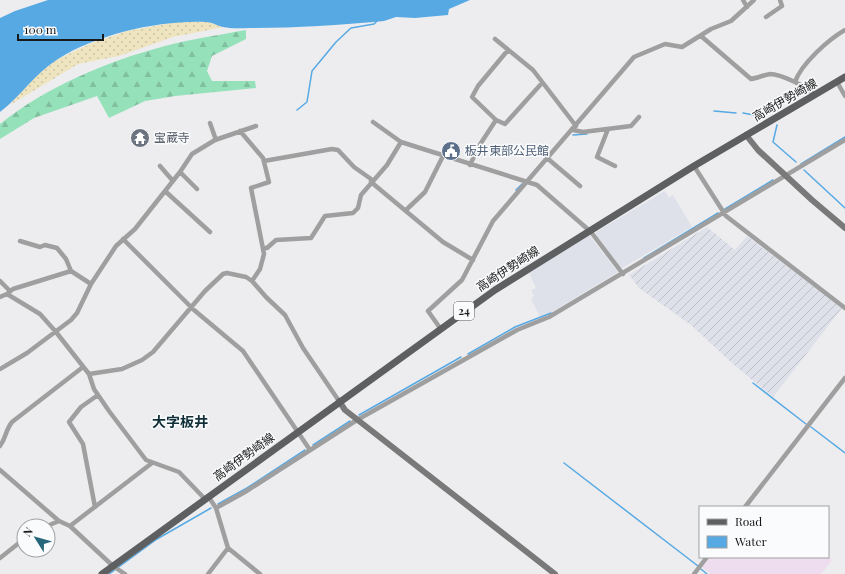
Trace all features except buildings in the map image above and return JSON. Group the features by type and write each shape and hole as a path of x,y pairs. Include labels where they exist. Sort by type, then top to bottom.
{"main road":[{"name":"高崎伊勢崎線","path":"102,574 440,328 507,282 694,166 845,77"}],"street":[{"path":"743,0 747,7"},
{"path":"440,328 428,311 459,284 493,221 637,55 665,44 682,47 731,21 754,0"},
{"path":"766,17 782,6 780,0"},
{"path":"795,82 798,73 819,50 845,30"},
{"path":"701,36 751,79 771,74 795,82 809,89 814,95"},
{"path":"496,39 533,70 574,128 583,132 631,126 639,116"},
{"path":"508,50 478,86 472,98 496,120 505,124 542,83"},
{"path":"837,82 845,96"},
{"path":"470,165 479,146 496,120"},
{"path":"373,122 401,142 537,186 589,230 623,274"},
{"path":"210,124 216,140"},
{"path":"0,369 27,353 71,320 77,313 91,284 116,246 135,229 174,181 192,154 216,140 256,126"},
{"path":"608,129 597,157 615,166"},
{"path":"240,131 264,160 269,182 251,188 264,254 260,269 252,281"},
{"path":"746,135 758,150 845,228"},
{"path":"216,508 245,492 357,420 517,330 549,317 845,140"},
{"path":"263,248 267,248 276,240 311,238 325,216 353,213 358,208 362,196 371,182 387,165 401,142"},
{"path":"264,160 334,149 340,152 354,167 371,179 371,182 443,242 473,260"},
{"path":"406,210 425,192 443,156"},
{"path":"547,158 580,186"},
{"path":"160,166 174,181"},
{"path":"694,166 723,213 845,308"},
{"path":"180,172 197,189"},
{"path":"165,191 210,232"},
{"path":"123,239 191,307 244,351 310,450"},
{"path":"20,242 40,247 45,245 57,248 66,259 71,271 91,284"},
{"path":"0,297 9,292 71,271"},
{"path":"89,374 122,369 142,360 153,352 205,291 225,273 246,277 252,281 266,298 285,314 302,348 342,407 555,574"},
{"path":"0,281 9,292 40,314 56,332 89,374 98,395 141,454 152,464 179,472 216,508 228,548 260,574"},
{"path":"0,446 4,440 6,430 12,422 83,367"},
{"path":"746,506 845,378"},
{"path":"95,507 83,444 69,422 82,407 98,395"},
{"path":"70,526 152,464"},
{"path":"0,470 59,521 70,526 113,566 126,574"},
{"path":"0,558 16,545"},
{"path":"208,574 228,548"},
{"path":"694,574 706,558"}],"shaded area":[{"path":"665,191 669,198 673,195 692,227 622,268 596,235 596,232"},
{"path":"707,227 735,250 747,236 842,308 773,397 733,364 691,325 639,288 629,275"},
{"path":"589,235 618,272 550,313 540,317 531,299 534,296 531,290 536,288 529,273"},
{"path":"709,558 829,558 832,560 821,574 711,574 702,567"}],"green space":[{"path":"246,30 246,39 212,56 207,71 212,81 255,81 256,88 175,96 145,101 109,118 97,96 34,118 0,139 0,124 37,98 78,77 143,52 195,39"}],"sand":[{"path":"176,22 208,22 224,27 173,37 119,56 78,64 10,105 33,78 58,59 92,43 127,31"}],"water":[{"path":"48,0 470,0 449,9 448,15 415,18 396,17 384,21 301,27 237,28 223,27 208,22 188,22 169,23 129,30 91,42 58,59 42,71 8,106 0,112 0,18 15,11"}],"waterway":[{"path":"297,110 307,102 312,71 336,42 351,28 374,24 377,21"},
{"path":"714,111 736,113"},
{"path":"743,113 759,116"},
{"path":"777,125 773,142 796,162"},
{"path":"573,135 587,134"},
{"path":"801,164 845,137"},
{"path":"804,170 845,208"},
{"path":"725,209 773,180"},
{"path":"516,190 522,184"},
{"path":"644,258 718,213"},
{"path":"468,354 515,327 551,313"},
{"path":"359,415 461,357"},
{"path":"753,383 806,424"},
{"path":"313,445 350,421"},
{"path":"811,427 845,453"},
{"path":"218,504 247,488 305,450"},
{"path":"564,463 698,566"},
{"path":"109,574 157,539 211,508"},
{"path":"701,569 707,574"}],"place":[{"name":"宝蔵寺","path":"140,138"},
{"name":"板井東部公民館","path":"451,151"}],"district":[{"name":"大字板井","path":"180,422"}]}
